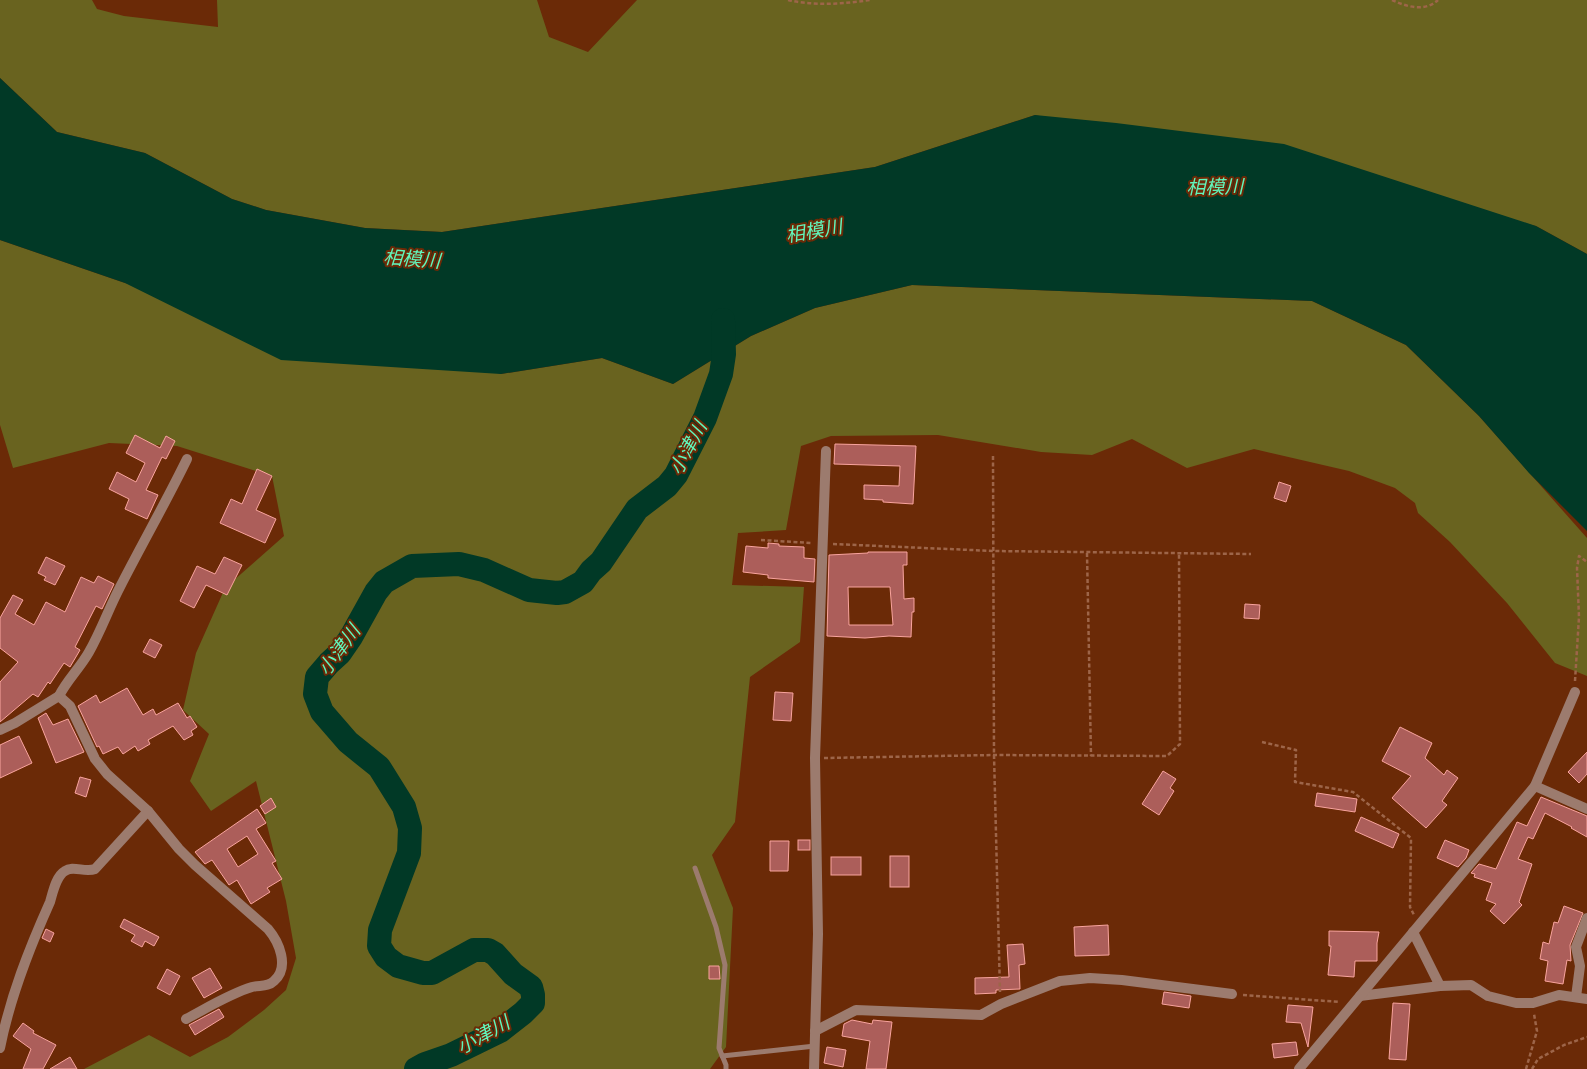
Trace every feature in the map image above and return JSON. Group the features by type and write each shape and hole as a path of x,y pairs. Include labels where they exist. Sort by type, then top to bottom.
{"street":[{"path":"814,1069 818,934 816,758 826,451"},
{"path":"0,730 60,696 64,687 82,664 120,587 171,493 187,458"},
{"path":"1299,1069 1535,786 1575,692"},
{"path":"60,696 70,706 95,759 107,774 148,811 179,849 195,865 268,929 278,942 282,963 278,977 272,983 248,988 186,1019"},
{"path":"1535,786 1587,809"},
{"path":"0,1048 10,1005 59,878 67,870 89,872 94,869 148,811"},
{"path":"1576,997 1580,966 1576,947 1587,918"},
{"path":"1416,929 1440,986"},
{"path":"815,1031 856,1010 981,1015 1001,1004 1060,980 1090,978 1122,980 1232,994"},
{"path":"1357,1000 1440,986 1471,985 1488,996 1516,1003 1533,1003 1559,995 1587,1000"}],"lane":[{"path":"695,868 716,927 725,965 719,1048 726,1069"},
{"path":"722,1056 815,1046"}],"path":[{"path":"788,0 848,4 870,0"},
{"path":"1392,0 1411,7 1422,8 1438,0"},
{"path":"993,456 994,755 1001,1004"},
{"path":"761,540 994,551 1252,554"},
{"path":"1087,553 1091,756"},
{"path":"816,758 994,755 1167,756 1180,744 1179,553"},
{"path":"1575,692 1579,617 1577,568 1579,556 1587,562"},
{"path":"1262,742 1296,750 1295,782 1353,792 1411,838 1410,907 1416,929"},
{"path":"1232,994 1357,1000"},
{"path":"1526,1069 1537,1031 1533,1003"},
{"path":"1532,1069 1538,1059 1564,1045 1587,1038"}],"shaded area":[{"path":"0,0 92,0 97,9 124,16 218,27 217,0 537,0 549,37 588,52 637,0 1587,0 1587,254 1536,226 1035,115 875,167 442,232 365,228 266,210 232,199 145,153 57,132 0,78"},
{"path":"0,240 125,283 501,374 602,358 673,384 751,336 815,308 912,285 1312,301 1406,345 1479,416 1587,538 1587,676 1555,663 1507,603 1450,542 1418,513 1415,503 1395,488 1349,471 1254,449 1187,468 1132,439 1092,455 1041,452 938,435 831,436 801,446 786,530 738,533 732,585 804,587 800,642 750,677 735,822 712,855 733,908 726,1047 710,1069 84,1069 149,1035 190,1057 228,1037 264,1010 286,990 296,958 286,901 256,781 211,811 190,781 209,734 183,710 196,653 225,588 284,536 272,476 177,446 109,443 13,468 0,425"}],"water":[{"name":"相模川","path":"0,78 57,132 145,153 232,199 266,210 365,228 442,232 875,167 1035,115 1284,144 1536,226 1587,254 1587,531 1529,473 1479,416 1406,345 1312,301 912,285 815,308 751,336 673,384 602,358 501,374 281,360 125,283 0,240"}],"building":[{"path":"135,435 160,448 166,436 175,441 166,459 162,457 146,490 158,495 147,519 125,509 129,499 109,489 117,472 136,482 145,463 126,453"},
{"path":"835,444 916,446 913,504 864,499 864,485 899,486 900,466 834,464"},
{"path":"257,469 272,476 256,510 276,519 265,543 220,523 231,499 242,504"},
{"path":"1279,482 1291,486 1286,502 1274,498"},
{"path":"768,543 779,544 779,546 804,547 804,558 815,559 814,582 768,578 768,575 743,572 746,546 768,548"},
{"path":"907,552 907,565 903,565 904,599 914,598 911,637 865,638 827,636 829,555","holes":["848,587 890,587 893,625 849,625"]},
{"path":"46,557 65,566 55,585 44,580 46,577 38,573"},
{"path":"224,557 242,565 227,595 206,585 194,608 180,601 197,566 215,574"},
{"path":"98,576 114,584 102,609 96,606 75,647 80,650 70,667 64,663 50,684 48,682 38,697 33,694 0,722 0,682 18,662 0,648 0,618 13,595 23,600 15,614 34,625 46,602 65,612 81,577 94,583"},
{"path":"1245,604 1260,605 1259,619 1244,618"},
{"path":"150,639 162,645 155,658 143,652"},
{"path":"127,688 143,715 153,709 156,715 178,703 187,718 190,716 197,727 191,731 193,735 184,740 173,726 148,740 150,744 138,751 135,746 123,754 118,747 103,754 99,746 97,747 78,706 96,695 100,703"},
{"path":"775,692 793,693 791,721 773,720"},
{"path":"46,713 53,725 68,719 84,752 56,763 38,718"},
{"path":"1400,727 1432,743 1425,758 1444,775 1447,770 1458,778 1442,801 1447,805 1426,828 1392,798 1411,776 1382,761"},
{"path":"19,736 32,763 0,778 0,745"},
{"path":"1587,752 1587,774 1579,783 1568,772"},
{"path":"1163,771 1176,779 1170,788 1174,791 1159,815 1142,804"},
{"path":"80,777 91,780 86,797 75,793"},
{"path":"1317,793 1357,799 1355,812 1315,806"},
{"path":"1541,797 1587,816 1587,837 1545,813 1533,839 1528,837 1518,859 1532,864 1519,902 1522,905 1504,924 1490,911 1496,904 1486,900 1492,883 1474,877 1475,874 1471,873 1479,864 1496,869 1517,822 1527,826"},
{"path":"271,798 276,807 265,814 260,806"},
{"path":"257,809 266,823 256,829 276,861 272,863 282,879 267,888 270,892 251,904 237,880 229,885 212,860 205,864 195,852","holes":["247,836 258,854 238,867 227,849"]},
{"path":"1361,817 1399,834 1393,848 1355,831"},
{"path":"798,840 810,840 810,850 798,850"},
{"path":"1445,840 1469,850 1466,858 1458,867 1437,858"},
{"path":"770,841 789,841 788,871 770,871"},
{"path":"890,856 909,856 909,887 890,887"},
{"path":"831,857 861,857 861,875 831,875"},
{"path":"1564,906 1583,913 1570,945 1571,961 1567,960 1563,984 1545,981 1548,961 1540,959 1543,942 1549,944 1554,922 1558,923"},
{"path":"124,919 159,937 154,946 145,941 142,947 131,941 135,935 120,927"},
{"path":"1108,925 1109,955 1075,956 1074,927"},
{"path":"46,929 54,933 50,942 42,938"},
{"path":"1329,931 1379,932 1377,961 1355,961 1354,977 1328,975 1331,946 1329,946"},
{"path":"1023,944 1025,964 1019,965 1020,989 996,990 996,993 975,994 975,978 1009,977 1007,945"},
{"path":"709,966 719,966 720,979 709,979"},
{"path":"210,968 222,988 204,998 192,978"},
{"path":"167,969 180,976 170,995 157,988"},
{"path":"1164,992 1191,996 1189,1008 1162,1004"},
{"path":"1393,1003 1410,1004 1406,1060 1389,1059"},
{"path":"1288,1005 1313,1007 1308,1047 1301,1023 1286,1022"},
{"path":"219,1009 224,1017 195,1035 189,1025"},
{"path":"852,1020 872,1024 873,1020 892,1022 886,1069 866,1069 870,1041 842,1036 844,1024"},
{"path":"23,1023 34,1031 33,1033 56,1045 43,1069 23,1069 31,1049 13,1036"},
{"path":"1296,1042 1298,1055 1274,1058 1272,1044"},
{"path":"827,1047 846,1050 843,1067 824,1063"},
{"path":"70,1057 77,1069 50,1069"}],"waterway":[{"name":"小津川","path":"416,1069 451,1055 500,1031 533,1003 531,987 513,974 495,954 488,950 474,950 432,973 423,973 398,966 386,957 379,946 380,930 409,853 410,828 404,807 379,767 348,742 322,712 315,694 317,677 340,653 376,592 384,582 412,566 459,564 484,570 529,590 557,593 565,592 583,582 601,562 637,509 667,486 676,475 705,418 721,374 724,354 723,320"}]}
